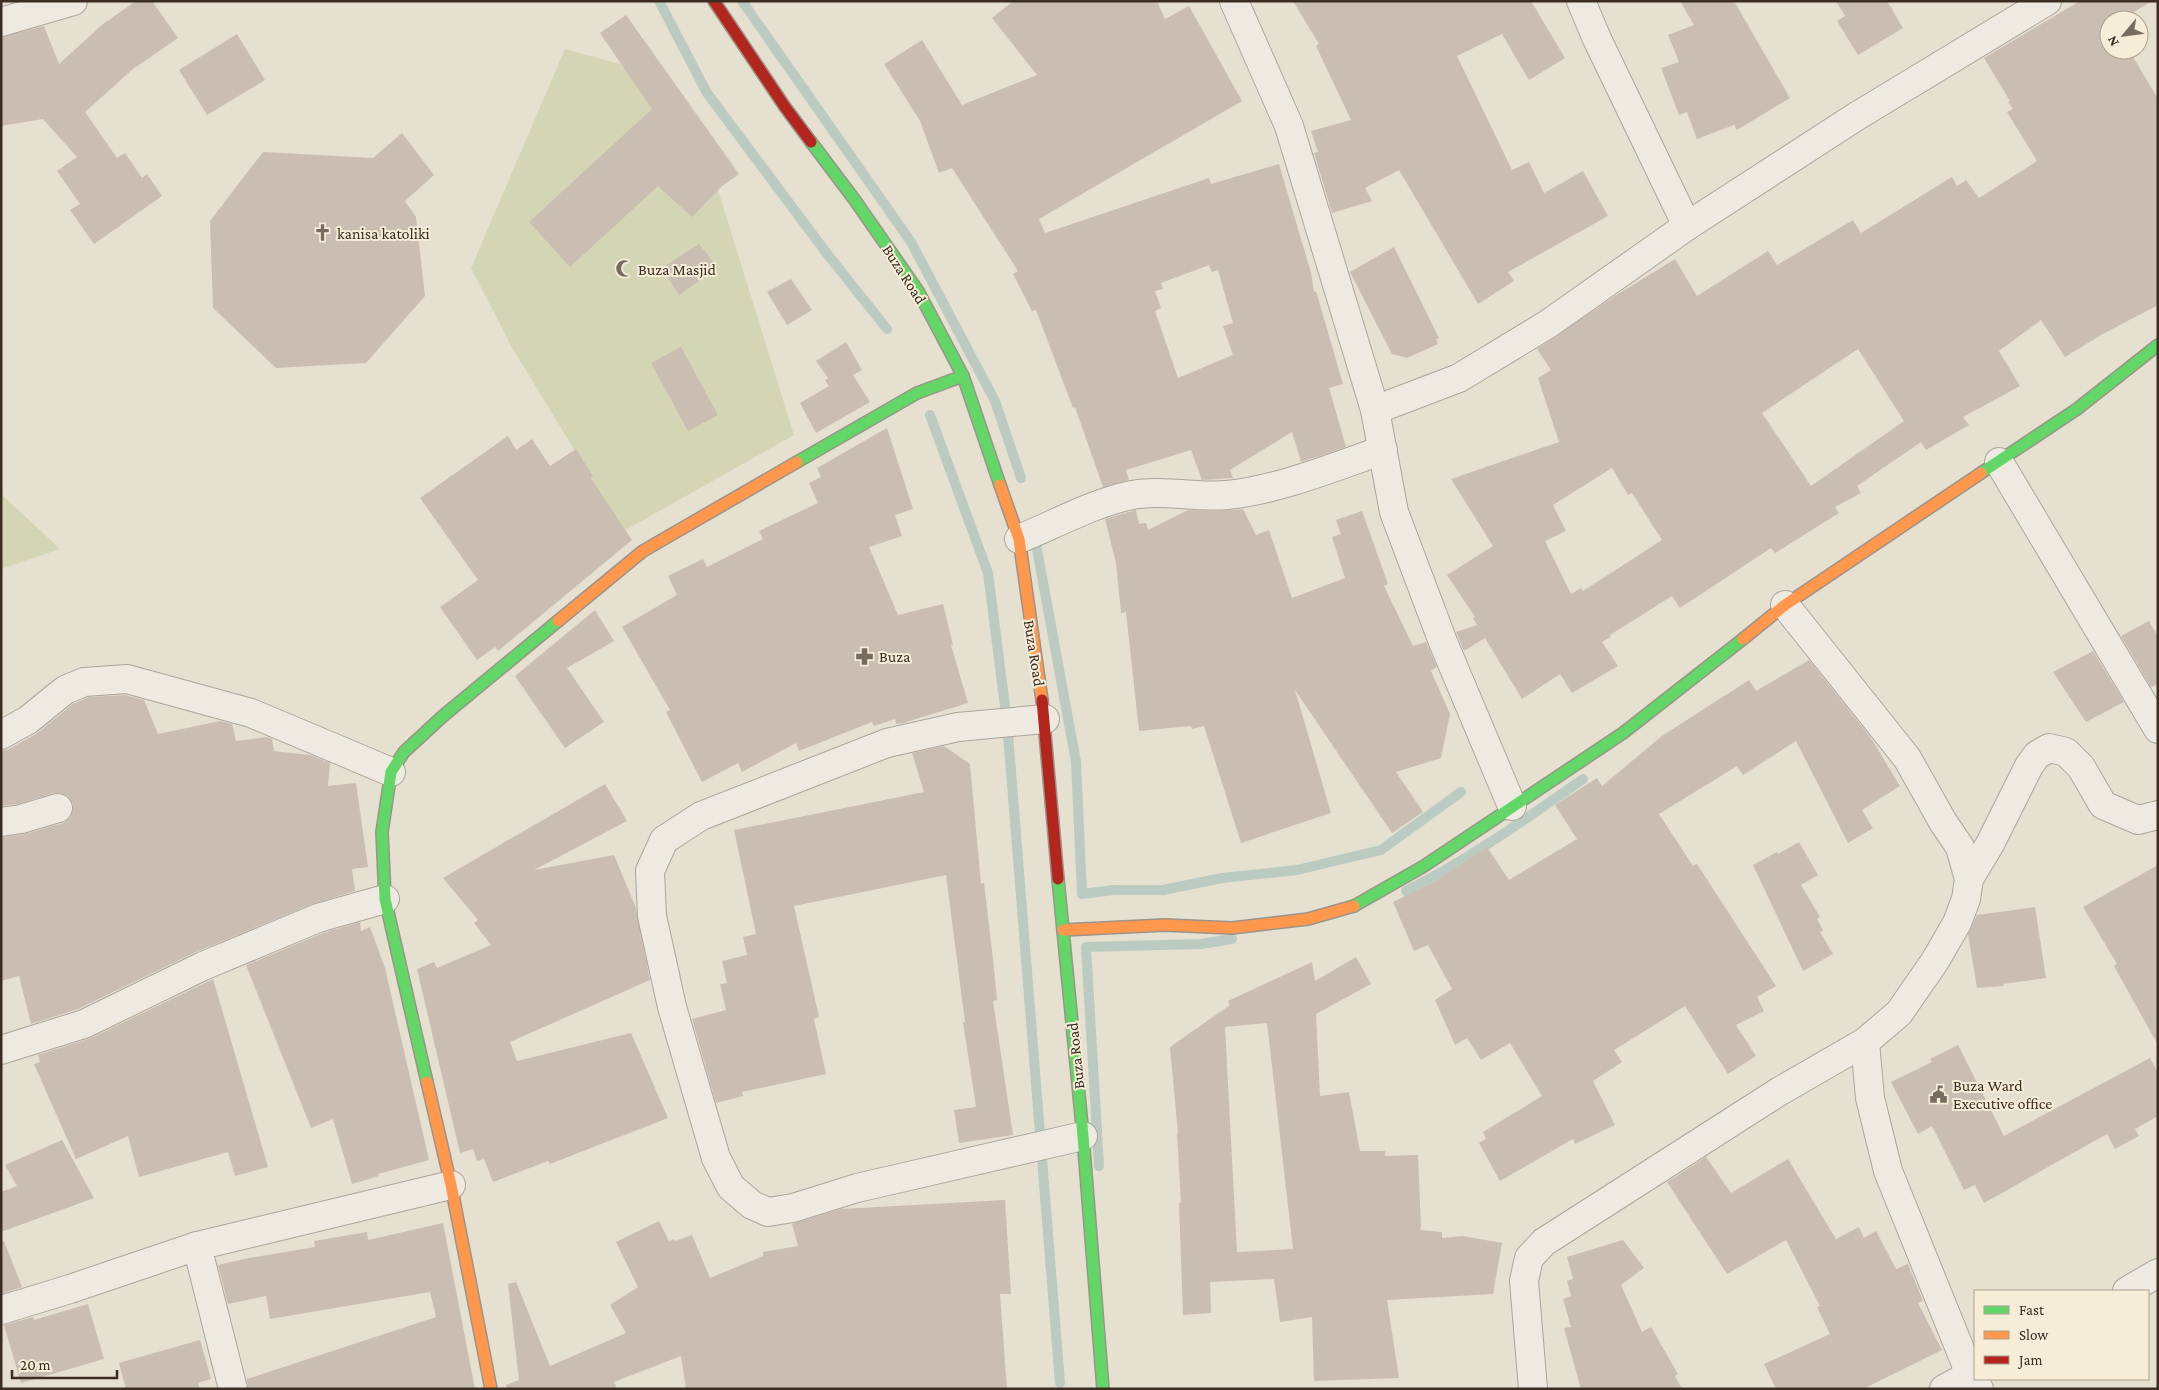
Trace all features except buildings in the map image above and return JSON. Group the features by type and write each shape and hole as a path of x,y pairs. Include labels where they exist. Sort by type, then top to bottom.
{"street":[{"path":"1,22 73,1"},
{"name":"Buza Road","path":"714,1 786,106 918,291 963,376 1019,539 1045,719 1083,1136 1103,1389"},
{"path":"1234,1 1289,126 1375,410 1394,512 1443,642 1512,806"},
{"path":"1581,1 1597,39 1687,226"},
{"path":"1375,410 1459,378 1548,324 1687,226 1857,116 2048,1"},
{"path":"1063,930 1164,926 1232,928 1308,918 1353,907 1424,866 1624,733 1785,605 2077,409 2158,345"},
{"path":"491,1389 476,1302 451,1185 385,899 382,832 390,772 404,752 443,716 643,551 917,393 963,376"},
{"path":"1019,539 1095,507 1133,495 1163,493 1202,496 1228,495 1292,482 1383,450"},
{"path":"1998,462 2158,729"},
{"path":"1785,605 1907,758 1960,846 1969,879"},
{"path":"1,735 28,720 66,690 84,682 127,679 251,713 390,772"},
{"path":"1045,719 958,727 887,743 700,816 664,840 650,871 652,916 672,1007 716,1158 731,1187 752,1205 768,1212 793,1208 857,1188 1083,1136"},
{"path":"1534,1389 1524,1281 1529,1258 1544,1242 1780,1091 1865,1042 1899,1012 1935,961 1957,923 1966,900 1969,879 1990,844 2029,766 2037,755 2049,748 2066,752 2081,767 2103,805 2138,820 2158,815"},
{"path":"1,822 21,819 58,808"},
{"path":"1,1050 84,1024 203,966 318,918 385,899"},
{"path":"1865,1042 1870,1098 1888,1171 1974,1376"},
{"path":"1,1310 197,1246 451,1185"},
{"path":"197,1246 233,1389"},
{"path":"2129,1290 2158,1273"},
{"path":"1944,1389 1974,1378"}],"green space":[{"path":"565,49 660,75 718,190 794,435 624,531 511,346 471,268"},
{"path":"1,494 60,549 1,569"}],"waterway":[{"path":"659,1 707,93 828,255 887,329"},
{"path":"742,1 911,242 995,401 1021,478"},
{"path":"930,415 988,573 1007,722 1060,1383"},
{"path":"1034,533 1076,762 1082,894 1114,890 1163,890 1222,878 1297,870 1381,850 1461,792"},
{"path":"1406,891 1474,853 1583,779"},
{"path":"1099,1166 1086,947 1201,944 1232,939"}],"traffic: fast":[{"path":"811,142 854,199 918,291 963,376 1000,485"},
{"path":"1981,473 2077,409 2158,345"},
{"path":"797,462 917,393 963,376"},
{"path":"427,1082 385,899 382,832 391,772 404,752 443,716 558,621"},
{"path":"1354,906 1424,866 1623,733 1743,639"},
{"path":"1058,879 1083,1136 1103,1389"}],"traffic: slow":[{"path":"558,621 643,551 797,462"},
{"path":"1743,639 1785,605 1981,473"},
{"path":"1000,485 1019,539 1042,700"},
{"path":"1063,930 1165,925 1232,928 1308,919 1354,906"},
{"path":"427,1082 451,1185 491,1389"}],"traffic: jam":[{"path":"714,1 785,107 811,142"},
{"path":"1042,700 1058,879"}],"place":[{"name":"kanisa katoliki","path":"323,233"},
{"name":"Buza Masjid","path":"624,269"},
{"name":"Buza","path":"865,656"},
{"name":"Buza Ward Executive office","path":"1939,1094"}]}
